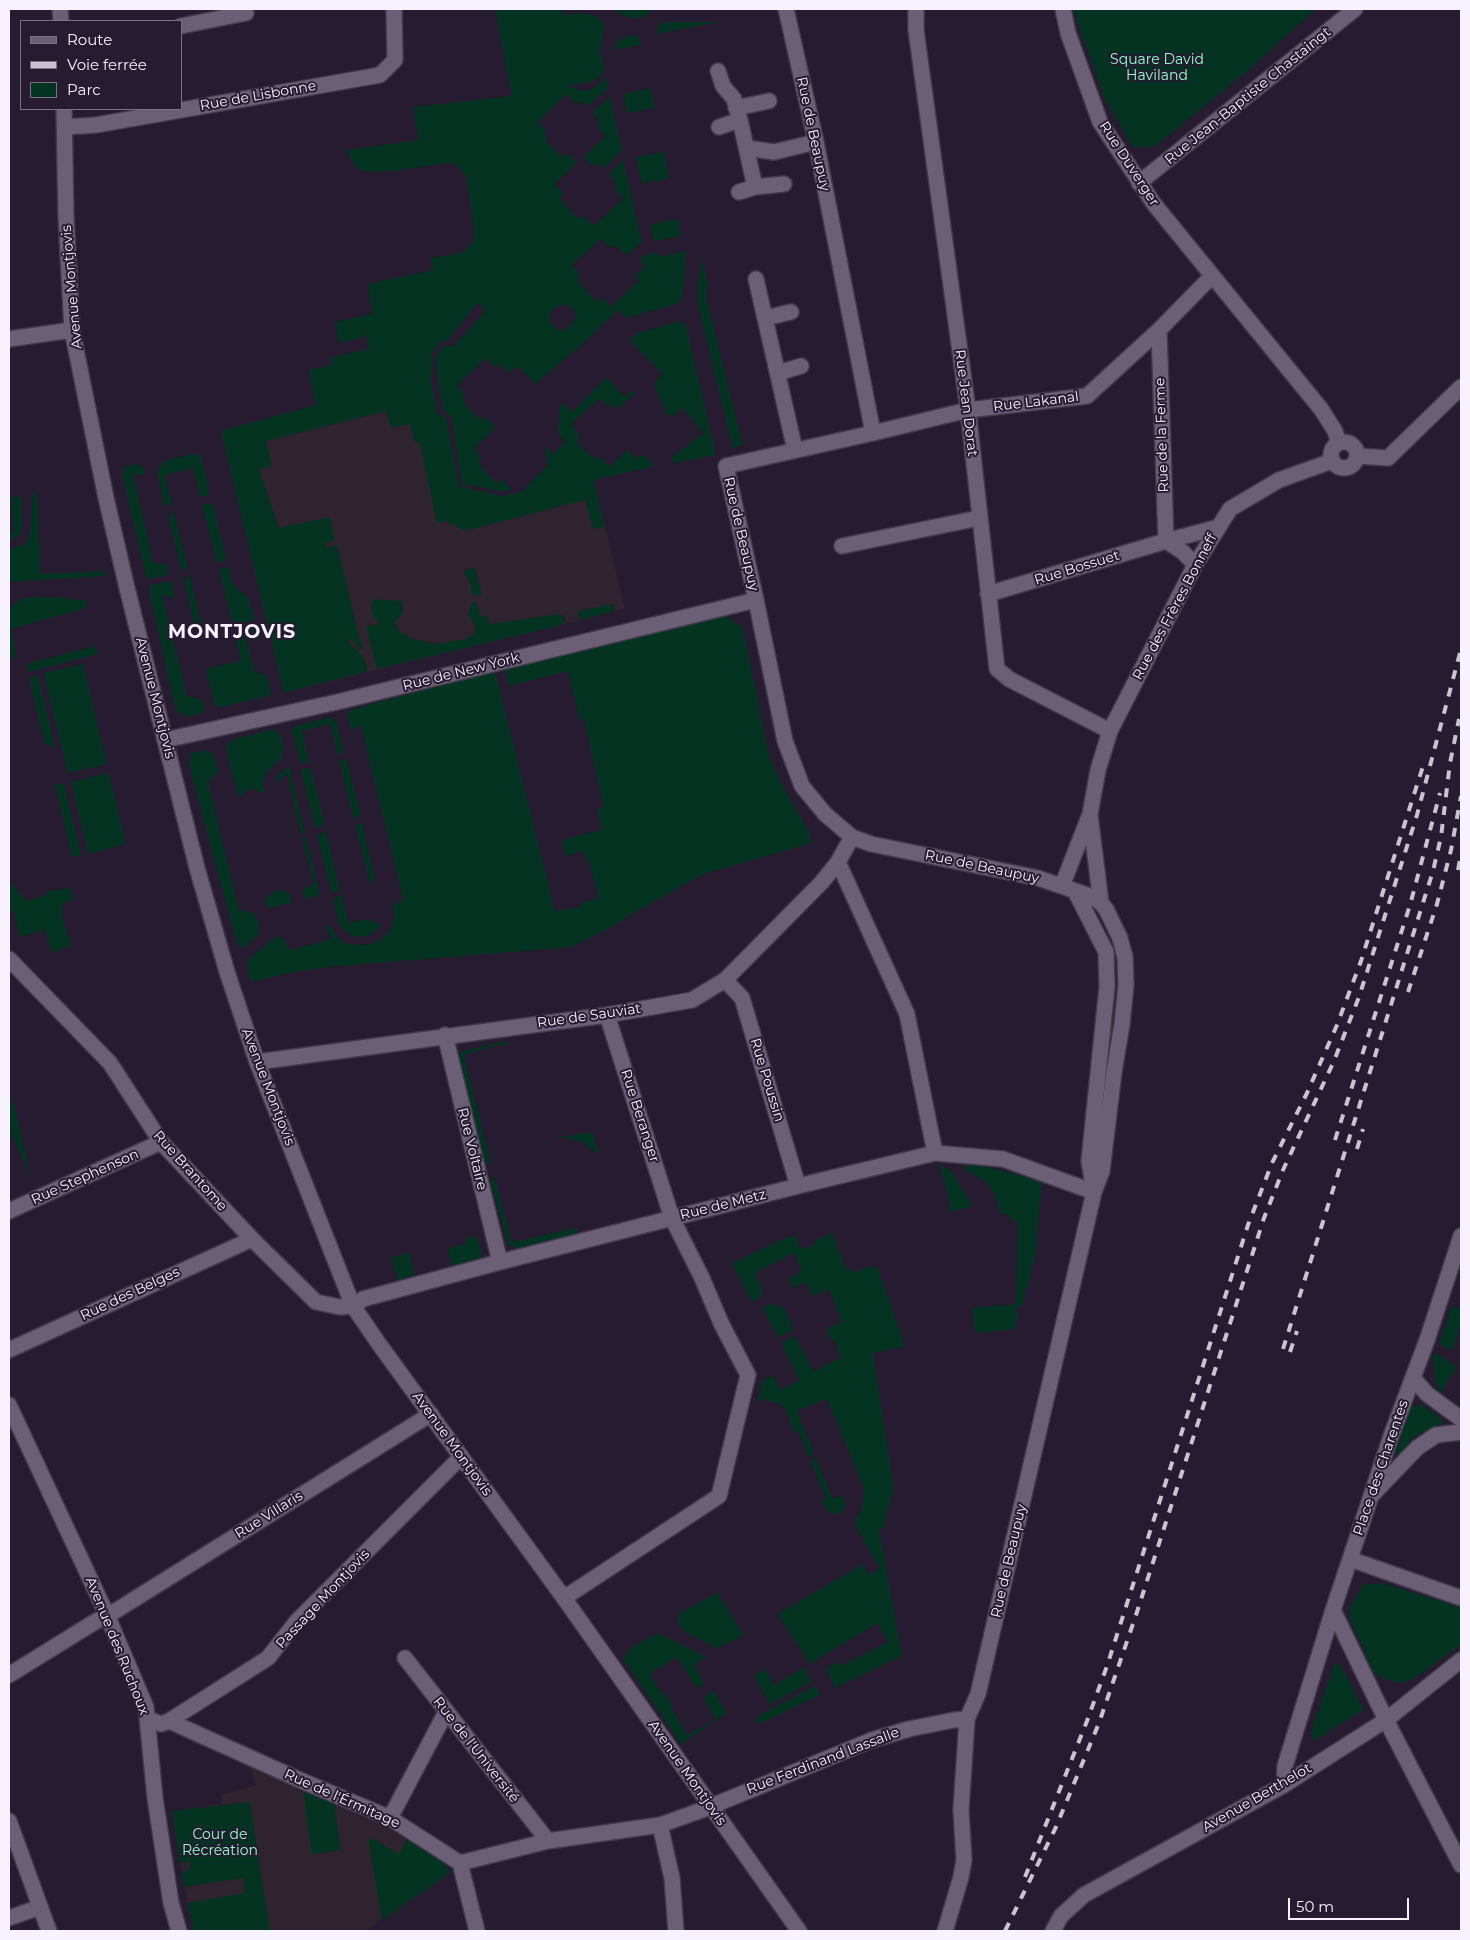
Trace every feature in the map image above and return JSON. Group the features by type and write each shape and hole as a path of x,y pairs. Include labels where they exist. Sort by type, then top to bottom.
{"street":[{"name":"Rue de Lisbonne","path":"182,110 380,75 395,60 394,9"},
{"name":"Rue de Beaupuy","path":"786,9 816,142 873,433 726,466 756,600 784,741 802,786 824,814 852,836 872,844 1038,878 1076,893 1090,896 1106,909 1120,938 1125,957 1126,985 1102,1172 1094,1192 978,1694 967,1719 961,1810 964,1860 945,1931"},
{"name":"Rue Jean Dorat","path":"916,9 916,30 968,410 997,669 1009,679 1110,731"},
{"name":"Rue Duverger","path":"1063,9 1068,33 1100,122 1154,204 1321,409 1335,431 1339,443"},
{"name":"Rue Jean-Baptiste Chastaingt","path":"1139,183 1355,9"},
{"path":"182,26 246,13"},
{"path":"718,71 723,86 734,99 755,187"},
{"path":"719,127 738,114 769,101"},
{"name":"Avenue Montjovis","path":"64,110 66,216 72,330 106,498 197,868 227,972 257,1062 353,1306 564,1598 799,1931"},
{"name":"Rue de Lisbonne","path":"65,127 96,125 181,110"},
{"path":"747,148 774,152 816,142"},
{"path":"739,192 755,187 784,184"},
{"name":"Rue Lakanal","path":"873,433 968,410 1088,396 1159,330 1212,276"},
{"path":"756,279 796,450"},
{"path":"765,318 791,312"},
{"path":"9,339 72,330"},
{"name":"Rue de la Ferme","path":"1159,330 1166,541"},
{"path":"778,373 801,366"},
{"path":"1357,456 1388,458 1461,387"},
{"path":"1344,442 1354,446 1357,456 1354,463 1345,468 1335,465 1332,461 1332,450 1339,443 1344,442"},
{"name":"Rue des Frères Bonneff","path":"1062,886 1090,814 1098,770 1110,731 1195,565 1230,509 1279,480 1332,461"},
{"path":"842,546 979,518"},
{"name":"Rue Bossuet","path":"988,594 1219,527"},
{"path":"1166,541 1183,552 1195,565"},
{"name":"Rue de New York","path":"165,740 337,702 756,600"},
{"name":"Rue des Frères Bonneff","path":"1090,814 1101,904"},
{"name":"Rue de Sauviat","path":"257,1062 607,1015 692,1000 726,980 822,882 838,862 852,836"},
{"path":"838,862 907,1014 936,1153"},
{"path":"1076,893 1090,885 1098,874"},
{"name":"Rue de Beaupuy","path":"1076,893 1106,952 1108,987 1089,1161 1094,1192"},
{"name":"Rue Brantome","path":"9,959 110,1063 161,1142 252,1239 316,1302 340,1307 353,1306"},
{"name":"Rue Poussin","path":"726,980 742,998 798,1186"},
{"name":"Rue Beranger","path":"564,1598 719,1496 748,1375 721,1324 702,1278 672,1218 607,1015"},
{"name":"Rue Voltaire","path":"444,1036 500,1262"},
{"name":"Rue Stephenson","path":"9,1211 161,1142"},
{"name":"Rue de Metz","path":"353,1306 363,1299 500,1262 936,1153 1003,1159 1094,1192"},
{"name":"Place des Charentes","path":"1284,1785 1285,1766 1333,1610 1370,1497 1461,1236"},
{"name":"Rue des Belges","path":"9,1350 252,1239"},
{"path":"1413,1378 1428,1394 1461,1419"},
{"name":"Avenue des Ruchoux","path":"9,1405 107,1615 146,1707 155,1798 171,1903 179,1931"},
{"name":"Rue Villaris","path":"9,1675 431,1414"},
{"path":"1370,1497 1417,1448 1436,1436 1461,1432"},
{"name":"Passage Montjovis","path":"169,1721 268,1658 297,1621 461,1456"},
{"path":"1350,1559 1461,1598"},
{"path":"1333,1610 1386,1720 1461,1865"},
{"name":"Rue de l'Université","path":"405,1658 548,1841"},
{"name":"Avenue Berthelot","path":"1053,1931 1061,1916 1084,1895 1284,1785 1386,1720 1461,1660"},
{"path":"390,1818 446,1712"},
{"name":"Rue de l'Érmitage","path":"148,1719 161,1724 169,1721 390,1818 460,1863"},
{"name":"Rue Ferdinand Lassalle","path":"709,1805 872,1740 909,1729 967,1719"},
{"path":"477,1931 460,1863 548,1841 660,1825 702,1810 709,1805"},
{"path":"9,1821 49,1931"},
{"path":"660,1825 672,1878 676,1931"},
{"path":"9,1918 40,1907"}],"shaded area":[{"path":"430,374 452,485 502,496 594,480 625,609 284,693 221,431"},
{"path":"250,1767 382,1824 436,1857 452,1872 365,1931 194,1931 187,1903 172,1811 221,1804 222,1794 256,1785"}],"green space":[{"path":"495,9 563,9 564,15 582,13 602,20 605,25 600,49 605,71 593,81 566,86 586,91 593,89 606,77 608,88 588,106 580,101 576,104 567,94 538,122 547,132 544,135 546,141 563,157 568,153 577,163 555,184 564,194 560,198 580,220 584,216 594,226 623,199 613,188 617,185 609,174 623,160 642,242 626,255 615,245 611,248 601,239 572,265 581,276 578,279 581,285 593,298 598,301 602,297 611,307 640,280 635,275 646,266 640,259 643,256 658,252 660,257 686,251 684,284 679,303 626,318 618,310 578,348 535,384 518,366 509,372 499,364 495,367 486,358 457,385 465,395 462,398 465,404 476,417 478,416 483,420 486,417 496,427 474,448 482,458 478,462 481,467 497,483 502,479 511,489 508,492 462,484 452,418 444,410 439,390 436,358 445,346 454,346 486,311 478,303 447,341 441,342 432,354 433,374 430,375 438,415 443,414 447,420 459,486 502,496 519,493 526,488 548,465 544,445 553,454 566,442 558,433 560,406 563,404 572,412 607,377 624,397 632,391 635,393 619,408 613,405 610,408 600,398 571,424 580,435 577,439 578,443 591,457 593,456 597,460 600,457 610,467 628,450 637,459 643,454 655,466 594,480 605,527 593,529 585,500 465,531 446,521 437,523 420,444 414,441 410,424 391,428 386,411 266,441 272,466 259,469 279,528 330,517 335,540 325,543 327,548 337,545 363,651 350,638 348,641 364,658 368,671 284,693 221,431 316,405 309,370 332,365 330,358 369,349 366,334 363,335 363,338 339,343 335,322 373,314 369,284 433,270 431,258 462,253 472,243 475,236 466,175 457,165 450,163 392,171 369,172 361,170 353,163 347,150 419,140 413,107 512,96","holes":["566,305 572,307 576,317 571,326 561,331 555,328 549,320 551,312 557,306"]},
{"path":"612,9 654,9 642,18 629,18"},
{"name":"Square David Haviland","path":"1073,9 1316,9 1244,74 1154,147 1133,147 1105,99"},
{"path":"666,22 721,22 655,34 660,24"},
{"path":"638,36 642,45 615,50 616,43 621,38"},
{"path":"651,88 655,108 627,113 624,94"},
{"path":"610,97 622,151 604,168 597,163 593,167 584,157 606,136 597,126 600,122 593,112"},
{"path":"664,152 669,179 642,183 636,157"},
{"path":"678,219 681,236 654,241 650,225"},
{"path":"701,258 709,288 706,291 707,300 743,445 733,448 697,300"},
{"path":"682,321 686,325 716,455 673,463 671,458 704,433 683,408 673,416 667,414 654,384 663,374 630,341 638,333"},
{"path":"196,453 201,457 209,488 208,496 200,496 193,468 165,475 172,505 164,505 158,468 165,461"},
{"path":"137,464 143,467 145,473 145,475 133,474 153,562 167,565 169,574 151,579 146,576 122,473 126,466"},
{"path":"32,493 37,493 41,574 105,571 105,576 9,582 9,549 24,545 29,537"},
{"path":"11,497 22,497 22,527 19,536 9,540 9,533 14,533"},
{"path":"202,503 213,505 226,558 225,561 217,563"},
{"path":"174,512 188,569 185,570 181,568 169,519 171,513"},
{"path":"228,567 233,584 248,598 255,620 233,625 219,569"},
{"path":"475,567 482,595 472,595 471,583 463,572"},
{"path":"190,576 203,629 198,630 195,628 185,582 186,577"},
{"path":"172,583 175,598 162,595 187,696 201,699 205,712 191,716 185,716 176,710 149,591 151,585"},
{"path":"51,597 86,601 87,606 86,608 11,629 16,657 9,659 9,609 22,598"},
{"path":"374,599 402,601 403,609 401,616 394,623 398,629 413,639 436,644 466,639 474,633 475,625 468,615 472,602 477,603 481,617 488,616 490,624 560,614 565,617 565,621 562,625 377,669 366,627 380,623 373,615 371,607"},
{"path":"613,604 615,611 580,620 578,611"},
{"path":"723,614 743,628 769,756 785,790 809,832 812,843 704,874 628,916 621,922 572,947 328,967 299,971 251,982 247,965 249,959 273,939 282,936 290,950 332,939 324,926 330,926 339,939 347,944 368,945 382,939 391,929 395,915 392,904 404,901 361,725 351,731 347,715 350,710 495,671 555,911 581,907 581,903 599,898 588,858 586,859 584,851 565,856 562,840 604,829 602,828 597,809 604,807 584,719 580,720 568,671 509,686 505,667 569,654"},
{"path":"256,628 259,637 257,641 245,636 255,672 266,675 271,690 270,693 268,696 222,707 217,706 214,702 206,669 241,661 235,634"},
{"path":"96,646 98,654 29,672 26,664"},
{"path":"83,664 107,764 68,773 44,673"},
{"path":"38,676 55,747 45,744 29,678"},
{"path":"330,717 336,720 344,753 338,755 330,724 302,731 309,762 301,764 292,730 293,727"},
{"path":"274,729 280,734 284,750 281,759 266,773 263,783 265,794 250,788 239,798 227,754 227,744 235,739"},
{"path":"206,750 212,753 219,771 208,782 239,909 255,914 260,929 259,934 245,947 239,946 235,936 189,764 191,754"},
{"path":"346,759 361,815 354,819 339,760"},
{"path":"288,767 305,833 301,834 287,774 276,783 275,781 278,775"},
{"path":"311,768 325,825 315,828 301,770"},
{"path":"109,773 126,844 89,854 71,782"},
{"path":"64,783 81,855 72,857 55,784"},
{"path":"355,824 362,824 376,881 370,882"},
{"path":"326,831 340,890 332,893 317,836"},
{"path":"306,837 319,889 319,895 308,899 305,897 303,890 314,883 302,838"},
{"path":"9,881 27,901 46,895 47,891 70,888 74,900 62,903 63,910 61,912 71,945 53,953 44,930 20,937 14,912 9,910"},
{"path":"277,890 290,893 291,903 268,908 265,900"},
{"path":"342,895 348,923 370,918 372,923 379,922 380,927 370,935 362,937 352,936 342,928 333,901"},
{"path":"507,1041 509,1045 498,1045 464,1055 491,1163 486,1164 459,1056 464,1051"},
{"path":"9,1093 16,1112 31,1176 9,1129"},
{"path":"592,1132 600,1155 582,1142 566,1138 555,1138"},
{"path":"939,1163 952,1172 973,1206 950,1212 949,1198"},
{"path":"966,1164 1011,1173 1037,1180 1042,1184 1036,1244 1038,1244 1033,1265 1029,1265 1032,1268 1027,1290 1023,1289 1022,1291 1026,1293 1022,1306 1018,1306 1016,1312 1019,1313 1015,1329 975,1333 972,1308 1016,1304 1018,1221 1011,1221 1011,1215 1001,1214 994,1193 988,1184 972,1173 966,1172"},
{"path":"495,1178 512,1242 577,1228 579,1235 518,1249 508,1244 490,1180"},
{"path":"832,1233 847,1271 852,1269 854,1273 870,1266 878,1268 905,1346 873,1353 894,1489 884,1520 886,1527 879,1528 902,1656 835,1688 826,1668 839,1662 841,1666 888,1642 878,1623 810,1664 778,1614 863,1564 869,1575 880,1568 855,1525 856,1517 862,1510 864,1487 827,1399 797,1411 814,1453 808,1456 798,1430 794,1432 785,1408 778,1403 768,1401 768,1397 757,1403 763,1380 773,1375 781,1390 800,1380 781,1343 793,1337 796,1338 814,1372 841,1357 834,1339 831,1340 826,1329 842,1322 829,1289 813,1296 806,1282 793,1288 789,1278 802,1272 794,1253 755,1273 763,1291 758,1299 752,1302 732,1263 788,1237 795,1235 801,1249 815,1245 814,1241"},
{"path":"477,1236 483,1259 452,1266 448,1248 466,1244 465,1239"},
{"path":"409,1252 415,1275 398,1280 391,1258"},
{"path":"772,1303 785,1309 792,1326 790,1332 778,1337 763,1308"},
{"path":"1452,1307 1461,1308 1461,1324 1452,1351 1439,1344"},
{"path":"1438,1354 1457,1367 1440,1394 1435,1377 1433,1355"},
{"path":"1416,1405 1422,1405 1443,1420 1443,1425 1421,1433 1412,1439 1400,1455 1395,1454 1411,1408"},
{"path":"816,1458 833,1499 843,1495 846,1506 841,1514 829,1513 821,1501 826,1498 810,1460"},
{"path":"1381,1583 1461,1607 1461,1644 1414,1679 1399,1683 1374,1673 1349,1616 1351,1605 1364,1584"},
{"path":"718,1593 744,1635 717,1648 685,1632 677,1621 680,1613"},
{"path":"658,1633 706,1657 694,1665 704,1684 697,1688 677,1657 650,1674 663,1695 665,1694 673,1706 671,1708 688,1735 716,1719 703,1698 714,1691 727,1713 681,1744 622,1657 629,1653 628,1650"},
{"path":"1340,1664 1364,1710 1313,1741 1311,1732 1334,1665"},
{"path":"804,1667 811,1682 770,1704 754,1676 765,1669 775,1685"},
{"path":"815,1686 820,1695 759,1724 756,1717"},
{"path":"303,1790 334,1803 341,1850 312,1854"},
{"name":"Cour de Récréation","path":"250,1802 270,1931 194,1931 187,1903 245,1893 243,1878 184,1887 181,1872 191,1869 189,1861 180,1863 172,1811"},
{"path":"368,1839 374,1839 399,1854 407,1840 436,1857 452,1872 382,1920"}],"railway":[{"path":"1005,1931 1056,1827 1099,1723 1136,1615 1264,1218 1283,1170 1334,1061 1359,997 1417,815 1461,649"},
{"path":"1283,1349 1433,871 1441,837 1450,763 1459,719"},
{"path":"1025,1877 1107,1666 1248,1225 1272,1163 1307,1093 1337,1025 1361,961 1424,763"},
{"path":"1335,1140 1410,905 1440,793"},
{"path":"1408,992 1437,904 1451,850 1461,796"},
{"path":"1458,870 1461,854"},
{"path":"1357,1149 1363,1129"},
{"path":"1290,1352 1297,1331"}],"district":[{"name":"MONTJOVIS","path":"232,632"}]}
